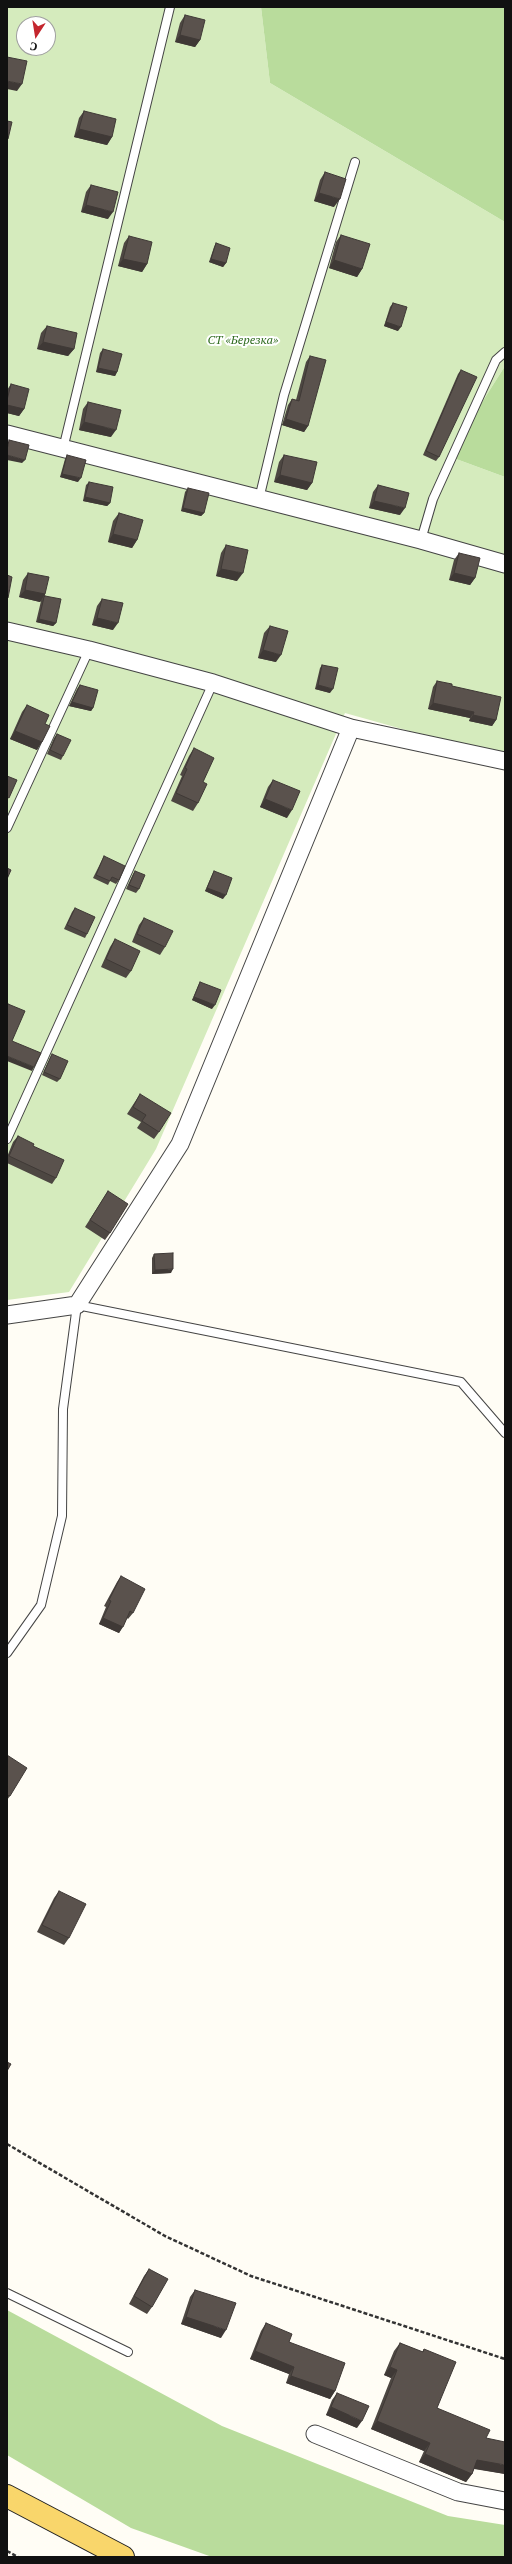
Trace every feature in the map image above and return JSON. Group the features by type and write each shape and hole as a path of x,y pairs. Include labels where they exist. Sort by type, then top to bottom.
{"main road":[{"path":"7,2496 123,2557"}],"street":[{"path":"7,434 421,540 505,564"},
{"path":"7,631 89,650 213,683 351,728 505,761"},
{"path":"7,1315 77,1305 180,1144 351,728"},
{"path":"315,2434 458,2492 505,2501"}],"lane":[{"path":"63,449 170,7"},
{"path":"259,499 284,395 355,162"},
{"path":"421,540 436,492 496,360 505,352"},
{"path":"7,828 89,650"},
{"path":"7,1138 213,683"},
{"path":"7,1654 41,1605 62,1516 63,1409 77,1305 461,1382 505,1433"},
{"path":"7,2293 128,2352"}],"path":[{"path":"7,2144 165,2236 251,2276 505,2359"},
{"path":"7,2551 18,2557"}],"green space":[{"name":"СТ «Березка»","path":"7,7 261,7 270,83 505,222 505,366 448,456 505,477 505,758 345,713 156,1149 69,1292 7,1300"},
{"path":"261,7 505,7 505,222 270,83"},
{"path":"505,366 505,477 448,456"},
{"path":"7,2310 222,2426 448,2516 505,2525 505,2557 212,2557 131,2528 7,2455"}],"building":[{"path":"185,15 205,20 200,40 180,35"},
{"path":"7,57 27,61 22,84 7,81"},
{"path":"84,111 116,119 112,137 79,129"},
{"path":"7,121 12,122 8,139 7,139"},
{"path":"325,172 346,179 340,199 319,193"},
{"path":"91,185 118,192 113,212 86,205"},
{"path":"341,235 370,244 362,269 334,260"},
{"path":"129,236 152,242 147,264 123,259"},
{"path":"216,243 230,248 226,263 211,259"},
{"path":"393,303 407,307 401,327 386,322"},
{"path":"47,326 77,333 74,349 43,342"},
{"path":"103,349 122,354 117,372 98,368"},
{"path":"310,356 326,360 308,426 286,419 292,399 299,401"},
{"path":"461,370 477,377 439,457 426,451"},
{"path":"11,384 29,389 24,409 7,405"},
{"path":"88,402 121,410 116,430 84,422"},
{"path":"9,440 29,445 25,460 7,455"},
{"path":"67,455 86,460 81,478 62,474"},
{"path":"284,455 317,462 312,483 280,475"},
{"path":"89,482 113,487 110,503 85,497"},
{"path":"378,485 409,493 405,508 374,501"},
{"path":"188,488 209,493 204,513 183,508"},
{"path":"119,513 143,520 137,540 113,534"},
{"path":"226,545 248,550 243,573 221,569"},
{"path":"459,553 480,558 475,578 454,573"},
{"path":"28,573 49,577 45,594 25,590"},
{"path":"7,575 12,577 8,598 7,598"},
{"path":"45,596 61,599 56,623 39,619"},
{"path":"102,599 123,603 118,623 97,618"},
{"path":"270,626 288,631 281,655 263,650"},
{"path":"322,665 338,668 333,689 318,685"},
{"path":"437,681 452,684 452,686 501,697 496,720 473,715 474,712 433,703"},
{"path":"80,685 98,690 93,708 72,702"},
{"path":"27,705 49,715 45,724 50,726 42,742 15,731"},
{"path":"57,734 71,740 63,756 50,750"},
{"path":"194,748 214,758 203,782 207,784 198,803 176,793 187,769 185,768"},
{"path":"7,776 17,780 9,798 7,797"},
{"path":"273,780 300,791 292,810 265,799"},
{"path":"104,856 125,866 119,880 112,877 110,881 96,875"},
{"path":"7,868 11,870 7,879"},
{"path":"135,871 145,875 139,889 129,885"},
{"path":"214,871 232,878 226,895 207,888"},
{"path":"75,908 95,917 87,934 67,925"},
{"path":"144,918 173,931 165,947 137,934"},
{"path":"115,939 140,951 131,971 106,959"},
{"path":"200,982 221,990 215,1005 194,997"},
{"path":"8,1004 25,1011 12,1041 41,1053 34,1067 7,1056"},
{"path":"52,1054 68,1061 60,1079 44,1072"},
{"path":"140,1094 171,1113 159,1132 142,1121 146,1115 133,1107"},
{"path":"18,1136 34,1144 33,1146 64,1160 56,1178 9,1156"},
{"path":"108,1191 128,1204 110,1233 90,1220"},
{"path":"173,1253 173,1269 155,1270 154,1254"},
{"path":"121,1576 145,1589 133,1613 130,1611 123,1627 103,1618 111,1601 109,1600"},
{"path":"7,1755 27,1768 10,1796 7,1795"},
{"path":"59,1891 86,1904 69,1938 42,1925"},
{"path":"7,2062 11,2064 7,2071"},
{"path":"149,2269 168,2279 152,2307 134,2296"},
{"path":"195,2290 236,2303 226,2330 186,2317"},
{"path":"266,2323 292,2334 289,2342 345,2363 335,2391 291,2376 294,2367 255,2351"},
{"path":"400,2343 423,2352 424,2349 456,2362 437,2408 490,2430 486,2438 505,2442 505,2465 477,2460 472,2474 425,2454 430,2443 377,2421 397,2370 390,2367"},
{"path":"337,2393 369,2406 362,2421 331,2407"}]}
